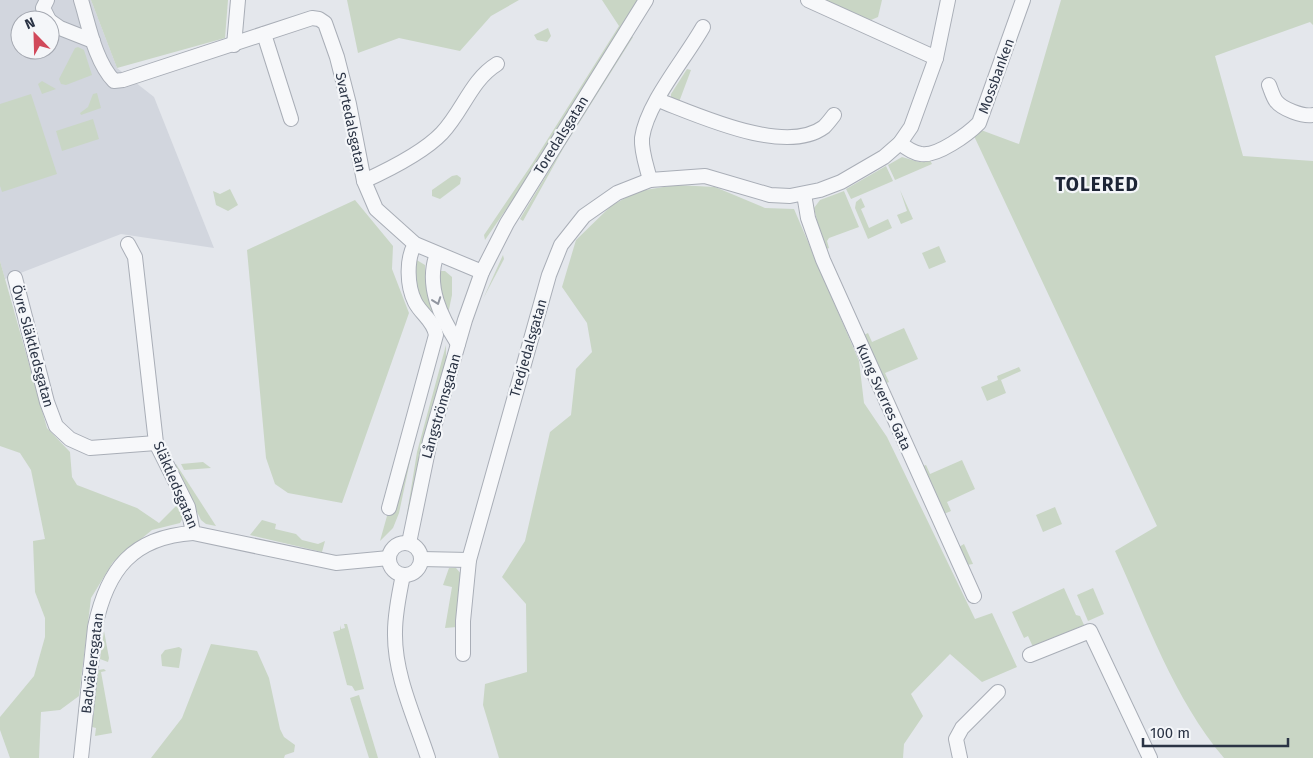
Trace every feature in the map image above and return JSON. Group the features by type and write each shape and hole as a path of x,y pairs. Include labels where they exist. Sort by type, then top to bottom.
{"street":[{"name":"Svartedalsgatan","path":"81,0 93,41 108,74 114,81 123,80 234,45 312,18 319,18 325,23 349,104 364,181 376,209 415,244 482,272"},
{"path":"234,45 238,0"},
{"name":"Toredalsgatan","path":"482,272 507,223 646,0"},
{"path":"808,0 936,58"},
{"path":"900,144 911,127 936,58 948,0"},
{"name":"Mossbanken","path":"900,144 920,154 930,154 967,134 979,123 1023,0"},
{"path":"650,180 642,139 646,123 703,26"},
{"path":"60,28 93,41"},
{"path":"264,34 291,119"},
{"path":"364,181 405,160 442,133 484,72 497,64"},
{"path":"1269,86 1275,100 1279,104 1305,116 1313,115"},
{"path":"658,100 735,128 776,137 797,137 823,127 834,115"},
{"name":"Tredjedalsgatan","path":"463,654 463,621 469,560 549,276 562,246 584,216 596,206 618,193 650,180 684,176 705,176 770,195 804,194 847,179 884,157 900,144"},
{"name":"Kung Sverres Gata","path":"804,194 808,218 823,260 974,596"},
{"name":"Släktledsgatan","path":"128,244 135,257 156,443 188,507 193,533 336,563 389,558"},
{"name":"Långströmsgatan","path":"389,508 436,335 432,323 415,302 411,289 410,256 415,244"},
{"path":"437,254 431,278 432,286 447,327 458,344"},
{"name":"Långströmsgatan","path":"409,543 430,441 458,344 482,272"},
{"name":"Övre Släktledsgatan","path":"15,278 47,402 56,426 70,440 90,448 156,443"},
{"name":"Badvädersgatan","path":"82,758 95,627 108,585 137,549 168,534 193,533"},
{"path":"409,543 417,547 421,559 416,571 403,575 394,571 389,558 395,546 409,543"},
{"path":"421,559 469,560"},
{"path":"403,575 396,614 395,644 412,717 428,758"},
{"path":"1030,655 1090,632 1150,758"},
{"path":"960,758 956,739 962,728 998,692"}],"shaded area":[{"path":"0,0 91,0 117,68 154,97 214,248 121,234 5,279 0,261"}],"green space":[{"path":"91,0 228,0 225,38 117,68"},
{"path":"347,0 519,0 491,16 460,51 399,38 358,53"},
{"path":"602,0 639,0 523,185 485,240 484,235 532,164 619,26"},
{"path":"820,0 882,0 878,17 871,20"},
{"path":"1061,0 1313,0 1313,25 1310,22 1215,56 1243,156 1313,161 1313,758 1224,758 1190,711 1150,632 1115,551 1157,526 974,136 981,130 1019,144"},
{"path":"548,28 551,36 547,42 537,40 534,35"},
{"path":"630,36 633,37 564,147 523,221 520,219"},
{"path":"78,47 84,50 92,75 66,85 61,84 59,79 75,48"},
{"path":"687,69 691,70 679,102 671,98 671,94"},
{"path":"42,81 56,89 42,94 38,84"},
{"path":"97,93 101,108 81,115 80,113 88,107 93,94"},
{"path":"31,94 57,174 2,192 0,186 0,104"},
{"path":"93,119 99,139 62,151 56,131"},
{"path":"902,157 919,162 930,160 932,164 895,180 888,165"},
{"path":"886,166 893,181 851,199 846,189"},
{"path":"457,175 461,178 460,184 440,199 432,196 432,190 452,176"},
{"path":"676,185 715,187 765,208 794,209 859,361 864,403 887,437 975,619 992,613 1017,667 982,682 950,654 911,694 923,716 904,744 903,758 499,758 483,705 485,684 527,672 526,604 502,577 525,541 550,432 571,415 576,369 592,352 587,323 562,287 576,240 612,205 639,191"},
{"path":"230,189 238,205 228,211 216,205 213,191 220,194"},
{"path":"900,190 913,219 901,224 897,215 907,211"},
{"path":"844,191 859,227 829,238 827,241 829,248 824,250 814,208 820,200"},
{"path":"861,198 865,207 861,209 869,228 888,219 892,228 868,239 855,208 856,202"},
{"path":"355,200 393,246 392,269 409,313 342,503 288,493 275,484 266,458 247,250"},
{"path":"939,246 946,262 929,269 922,253"},
{"path":"503,255 504,259 483,299"},
{"path":"415,259 425,265 425,281 439,324 415,294"},
{"path":"0,261 47,428 70,452 72,477 77,485 137,508 159,523 179,503 184,516 180,523 152,530 113,562 91,598 79,696 60,710 41,712 39,758 10,758 0,730 0,717 34,676 45,637 45,618 35,592 33,541 45,539 31,470 20,453 0,446"},
{"path":"438,271 445,271 452,277 452,295 448,314 436,289"},
{"path":"904,328 918,359 885,373 889,382 884,384 864,335 868,333 872,342"},
{"path":"442,332 442,340 413,447 399,513 393,528 380,541 387,516 391,515"},
{"path":"446,345 446,361 422,445 406,520 417,452"},
{"path":"1019,367 1021,371 1001,380 1006,393 987,401 981,387 998,380 997,376"},
{"path":"962,460 975,489 947,502 951,511 944,514 923,466 926,465 930,474"},
{"path":"203,462 211,468 184,470 181,464"},
{"path":"176,464 216,526 206,524 201,520 174,465"},
{"path":"1055,507 1062,524 1043,532 1036,515"},
{"path":"262,520 276,524 275,529 296,534 302,540 318,544 325,541 322,552 250,535"},
{"path":"964,544 973,564 967,565 959,547"},
{"path":"449,568 456,568 462,575 457,627 445,628 452,587 443,585"},
{"path":"1064,588 1076,615 1080,616 1084,625 1033,647 1028,636 1024,638 1012,612"},
{"path":"1093,588 1104,614 1088,621 1077,595"},
{"path":"344,624 347,624 364,689 355,691 352,686 347,685 333,632 340,630 340,625 341,629 345,628"},
{"path":"104,631 109,658 108,662 100,659"},
{"path":"211,644 257,651 269,678 280,729 284,737 295,745 294,752 285,755 284,758 151,758 182,718"},
{"path":"179,647 182,649 179,668 162,666 161,655 165,650"},
{"path":"104,669 106,671 101,672 112,733 95,736 96,728 92,727 98,670"},
{"path":"359,695 378,758 369,758 350,698"}],"district":[{"name":"TOLERED","path":"1097,184"}]}
